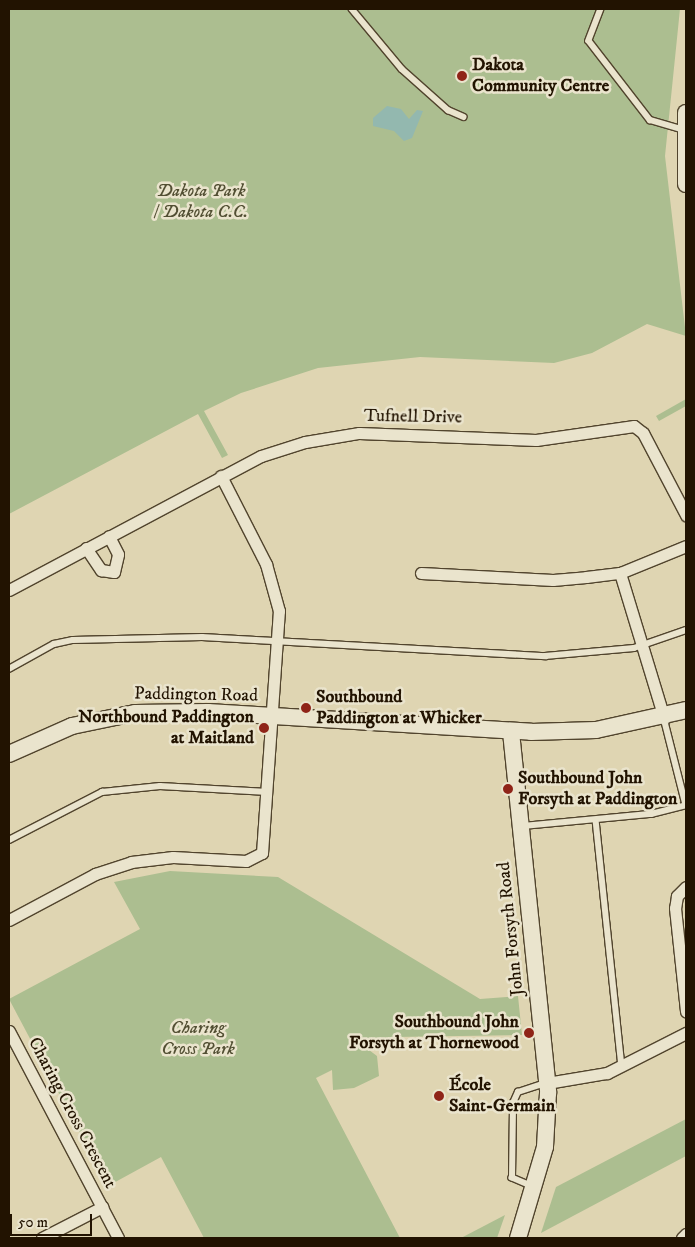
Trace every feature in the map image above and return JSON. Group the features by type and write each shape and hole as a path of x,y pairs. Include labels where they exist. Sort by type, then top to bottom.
{"street":[{"path":"686,113 686,184"},
{"name":"Tufnell Drive","path":"9,590 221,476 273,451 340,435 380,431 536,440 629,426 643,433 686,516"},
{"path":"9,920 95,874 131,862 173,857 252,860 264,846 279,611 271,577 221,476"},
{"path":"86,548 101,570 114,572 118,554 109,536"},
{"path":"421,573 553,580 620,573 686,546"},
{"path":"620,573 664,718"},
{"name":"Paddington Road","path":"9,754 110,715 171,711 511,732 596,730 664,718 686,710"},
{"name":"John Forsyth Road","path":"511,732 547,1083 547,1130 535,1188 518,1238"},
{"path":"686,887 677,896 675,908 686,1011"},
{"name":"Charing Cross Crescent","path":"9,1031 118,1238"},
{"path":"547,1083 590,1078 622,1066 686,1033"},
{"path":"42,1238 102,1207"},
{"path":"682,1238 686,1234"}],"lane":[{"path":"352,9 402,69 448,110 464,117"},
{"path":"601,9 589,41 650,120 686,130"},
{"path":"9,669 64,641 184,637 278,640 534,656 587,654 642,645 686,630"},
{"path":"521,826 596,820 686,805 664,718"},
{"path":"9,840 102,792 160,786 268,792"},
{"path":"596,820 622,1066"},
{"path":"535,1188 512,1178 513,1103 518,1092 547,1083"}],"green space":[{"name":"Dakota Park / Dakota C.C.","path":"9,9 680,9 665,156 686,336 647,324 592,353 554,363 420,357 318,368 241,393 204,411 228,455 222,458 198,414 9,514"},
{"path":"686,399 686,406 659,421 656,416"},
{"name":"Charing Cross Park","path":"170,871 278,877 480,999 518,996 522,1035 394,1037 369,1050 377,1056 379,1076 354,1088 333,1090 332,1070 316,1078 400,1238 204,1238 161,1157 108,1186 9,999 140,929 114,882"},
{"path":"686,1119 686,1156 541,1233 556,1187"},
{"path":"505,1215 497,1238 461,1238"}],"water":[{"path":"387,106 401,109 409,119 417,110 423,111 412,138 404,141 394,131 373,126 373,118"}],"place":[{"name":"Dakota Community Centre","path":"462,76"},
{"name":"Southbound Paddington at Whicker","path":"306,708"},
{"name":"Northbound Paddington at Maitland","path":"264,728"},
{"name":"Southbound John Forsyth at Paddington","path":"508,789"},
{"name":"Southbound John Forsyth at Thornewood","path":"529,1033"},
{"name":"École Saint-Germain","path":"439,1096"}]}
